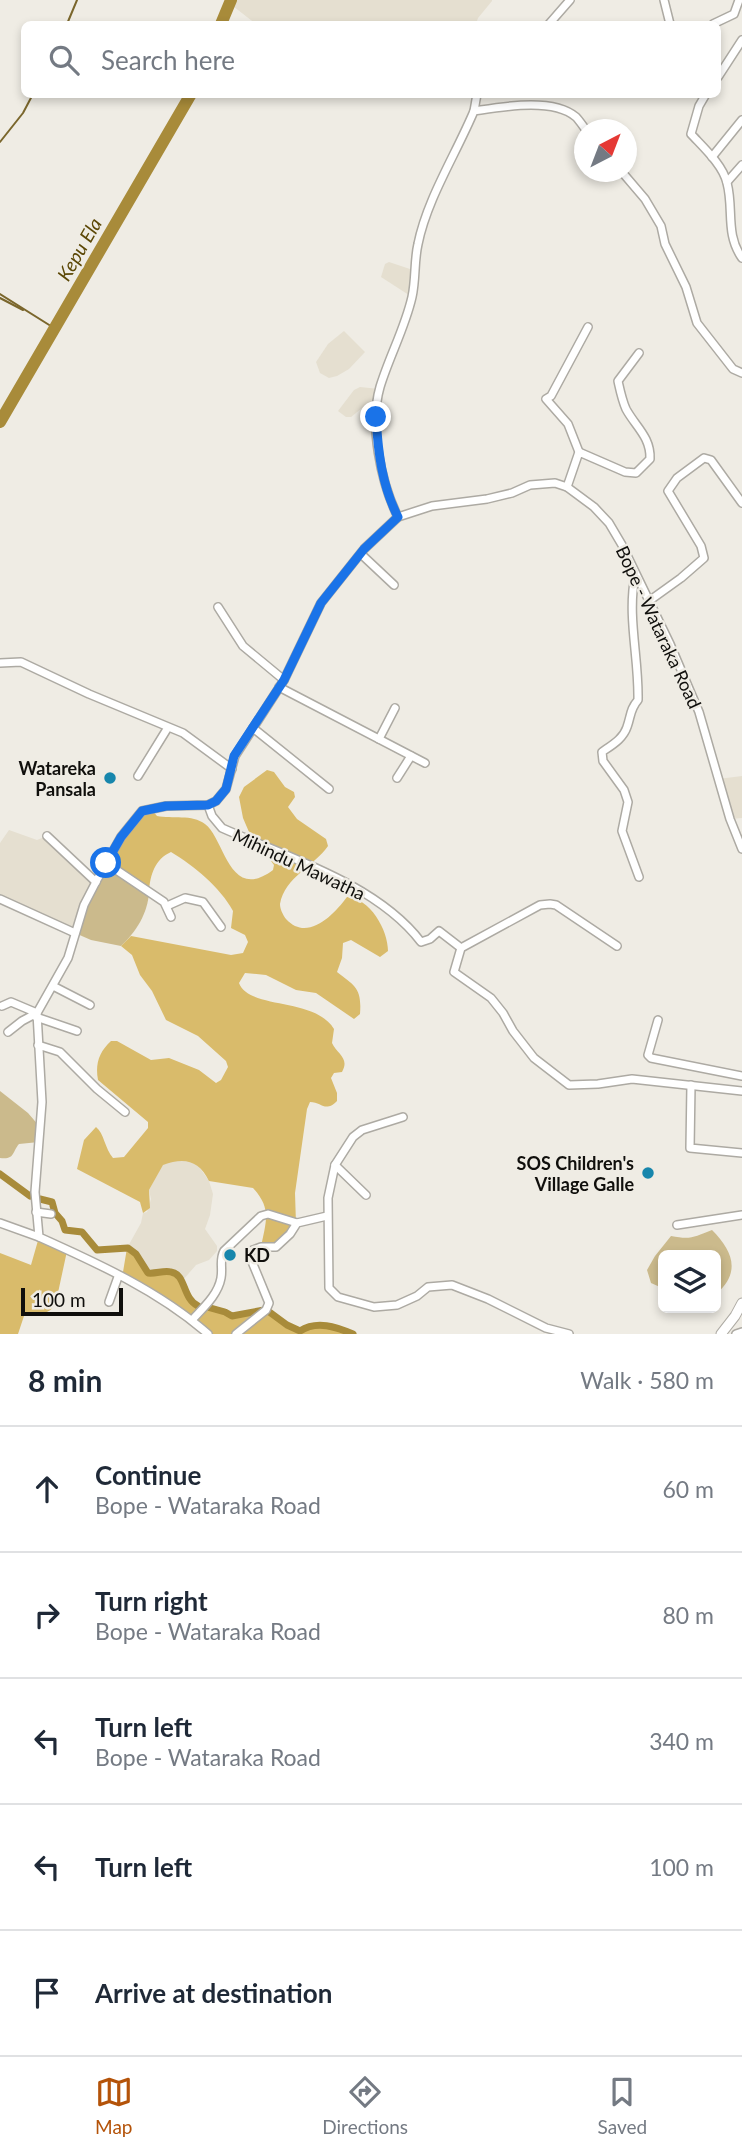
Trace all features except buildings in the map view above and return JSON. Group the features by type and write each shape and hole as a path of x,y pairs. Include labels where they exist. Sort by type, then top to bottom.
{"main road":[{"path":"721,1334 742,1303"}],"street":[{"path":"552,21 570,0"},
{"path":"664,0 669,21"},
{"path":"720,21 734,15 739,0"},
{"path":"721,72 742,40"},
{"path":"398,517 389,499 378,456 376,417 379,390 412,297 417,244 430,205 474,111 476,98"},
{"path":"704,98 691,134 712,157 727,181 731,234 742,258"},
{"path":"474,111 506,106 550,106 577,119"},
{"path":"712,157 742,120"},
{"path":"727,181 742,165"},
{"path":"631,182 645,198 661,226 665,244 686,287 697,323 733,369 742,373"},
{"path":"39,1237 35,1192 41,1102 37,1015 68,958 85,905 121,837 142,811 166,806 208,805 216,801 226,789 234,756 284,680 321,603 361,554 398,517 432,506 500,496 530,485 555,483 567,487 579,452 568,424 546,399 551,396 588,327"},
{"path":"579,452 625,472 636,473 650,459 646,438 627,410 618,381 639,353"},
{"path":"649,600 704,558 701,546 668,491 677,478 705,458 711,460 742,503"},
{"name":"Bope - Wataraka Road","path":"567,487 594,507 609,523 649,600 699,712 730,819 742,849"},
{"path":"361,554 394,585"},
{"path":"635,575 632,594 634,643 639,676 638,700 631,707 626,730 616,743 602,752 603,761 624,790 628,802 622,831 639,877"},
{"path":"218,607 243,646 284,680"},
{"path":"0,663 21,662 167,729 183,733 232,769"},
{"path":"279,688 425,763"},
{"path":"379,739 396,708"},
{"path":"253,728 330,789"},
{"path":"138,776 167,729"},
{"path":"397,778 411,756"},
{"name":"Mihindu Mawatha","path":"208,805 212,816 222,828 358,887 407,923 421,942 430,939 439,931 461,948"},
{"path":"47,836 96,882"},
{"path":"106,863 167,906 171,917"},
{"path":"167,906 185,898 203,902 221,927"},
{"path":"0,899 75,933"},
{"path":"617,946 556,905 540,905 461,948 454,972 496,1003 534,1058 569,1085 632,1079 742,1091"},
{"path":"53,985 90,1005"},
{"path":"2,1006 11,1002 77,1031"},
{"path":"8,1032 22,1021 37,1015"},
{"path":"658,1020 648,1055 651,1058 742,1076"},
{"path":"38,1045 60,1052 97,1090 125,1112"},
{"path":"691,1085 690,1148 742,1153"},
{"path":"402,1117 362,1130 353,1137 335,1165 327,1216 329,1288 338,1297 374,1307 397,1305 417,1296 428,1287 452,1285 488,1299 546,1328 569,1334"},
{"path":"335,1165 366,1195"},
{"path":"36,1212 51,1214"},
{"path":"192,1320 214,1296 221,1281 220,1257 261,1216 268,1214 297,1223 327,1216"},
{"path":"677,1225 742,1215"},
{"path":"0,1223 87,1258 170,1304 208,1334"},
{"path":"236,1334 266,1310 269,1303 248,1252 261,1247 276,1247 297,1223"},
{"path":"87,1248 87,1258"},
{"path":"109,1302 118,1277"},
{"path":"736,1334 742,1332"}],"shaded area":[{"path":"231,0 492,0 477,21 252,21 229,3"},
{"path":"389,262 416,271 412,297 381,277 385,264"},
{"path":"344,331 365,352 349,369 329,378 320,373 316,362 328,344"},
{"path":"360,387 379,389 376,417 362,408 351,417 338,411 354,390"},
{"path":"267,770 274,772 285,787 294,792 295,797 288,807 297,819 326,839 328,846 288,886 280,904 285,917 294,925 311,927 335,912 347,897 355,899 376,916 385,934 388,951 380,957 351,940 343,943 337,972 356,988 360,998 360,1014 354,1019 316,993 296,990 266,975 245,973 239,983 255,997 313,1012 325,1019 334,1029 332,1043 345,1063 342,1072 334,1073 331,1078 337,1101 326,1107 310,1102 307,1109 295,1193 296,1224 276,1247 261,1247 266,1216 263,1202 253,1188 209,1181 201,1169 190,1162 178,1161 163,1165 149,1190 150,1208 143,1213 140,1202 77,1169 84,1140 96,1127 113,1158 124,1157 148,1128 148,1122 98,1080 99,1059 103,1049 111,1041 117,1041 151,1060 169,1058 199,1070 216,1083 221,1080 228,1067 226,1061 198,1036 166,1020 152,991 140,975 132,955 121,946 131,936 231,955 243,953 248,942 245,935 231,928 233,911 214,885 171,852 154,868 149,892 106,863 135,818 151,809 157,816 188,818 205,824 230,865 237,874 247,879 258,878 273,870 274,865 249,832 239,797 244,787"},
{"path":"742,776 742,818 730,819 718,779"},
{"path":"9,830 37,840 47,836 96,882 75,933 0,899 0,843"},
{"path":"106,863 149,892 140,922 121,946 91,940 75,933"},
{"path":"0,1091 28,1113 40,1127 39,1142 19,1144 11,1157 5,1158 0,1158"},
{"path":"183,1159 197,1164 209,1181 213,1194 205,1229 217,1246 217,1251 209,1260 196,1265 182,1281 180,1276 170,1271 148,1273 136,1254 127,1248 141,1223 143,1213 147,1212 151,1199 149,1190 163,1164"},
{"path":"712,1230 725,1245 731,1269 729,1278 721,1289 721,1250 660,1250 671,1236 692,1237"},
{"path":"39,1237 67,1251 56,1302 46,1312 24,1316 18,1334 0,1334 0,1253 31,1265"},
{"path":"127,1248 136,1254 148,1273 169,1271 180,1276 189,1298 200,1305 222,1310 232,1316 265,1309 300,1331 320,1325 353,1334 210,1334 122,1278"},
{"path":"658,1252 658,1286 651,1283 647,1270"}],"waterway":[{"path":"68,21 77,0"},
{"name":"Kepu Ela","path":"222,21 231,0"},
{"path":"0,142 23,113 31,98"},
{"name":"Kepu Ela","path":"0,422 189,98"},
{"path":"0,294 54,328"},
{"path":"0,298 23,310"},
{"path":"0,1174 30,1196"},
{"path":"40,1199 52,1202 65,1230 82,1232 97,1250 128,1248 136,1254 148,1273 176,1274 189,1298 198,1306"},
{"path":"207,1307 232,1316 264,1310"},
{"path":"268,1311 300,1331 320,1325 353,1334"}],"place":[{"name":"Watareka Pansala","path":"110,778"},
{"name":"SOS Children's Village Galle","path":"648,1173"},
{"name":"KD","path":"230,1255"}],"route":[{"path":"106,863 121,837 142,811 166,806 208,805 216,801 226,789 234,756 284,680 321,603 364,549 398,517 389,499 378,456 376,417"}]}
